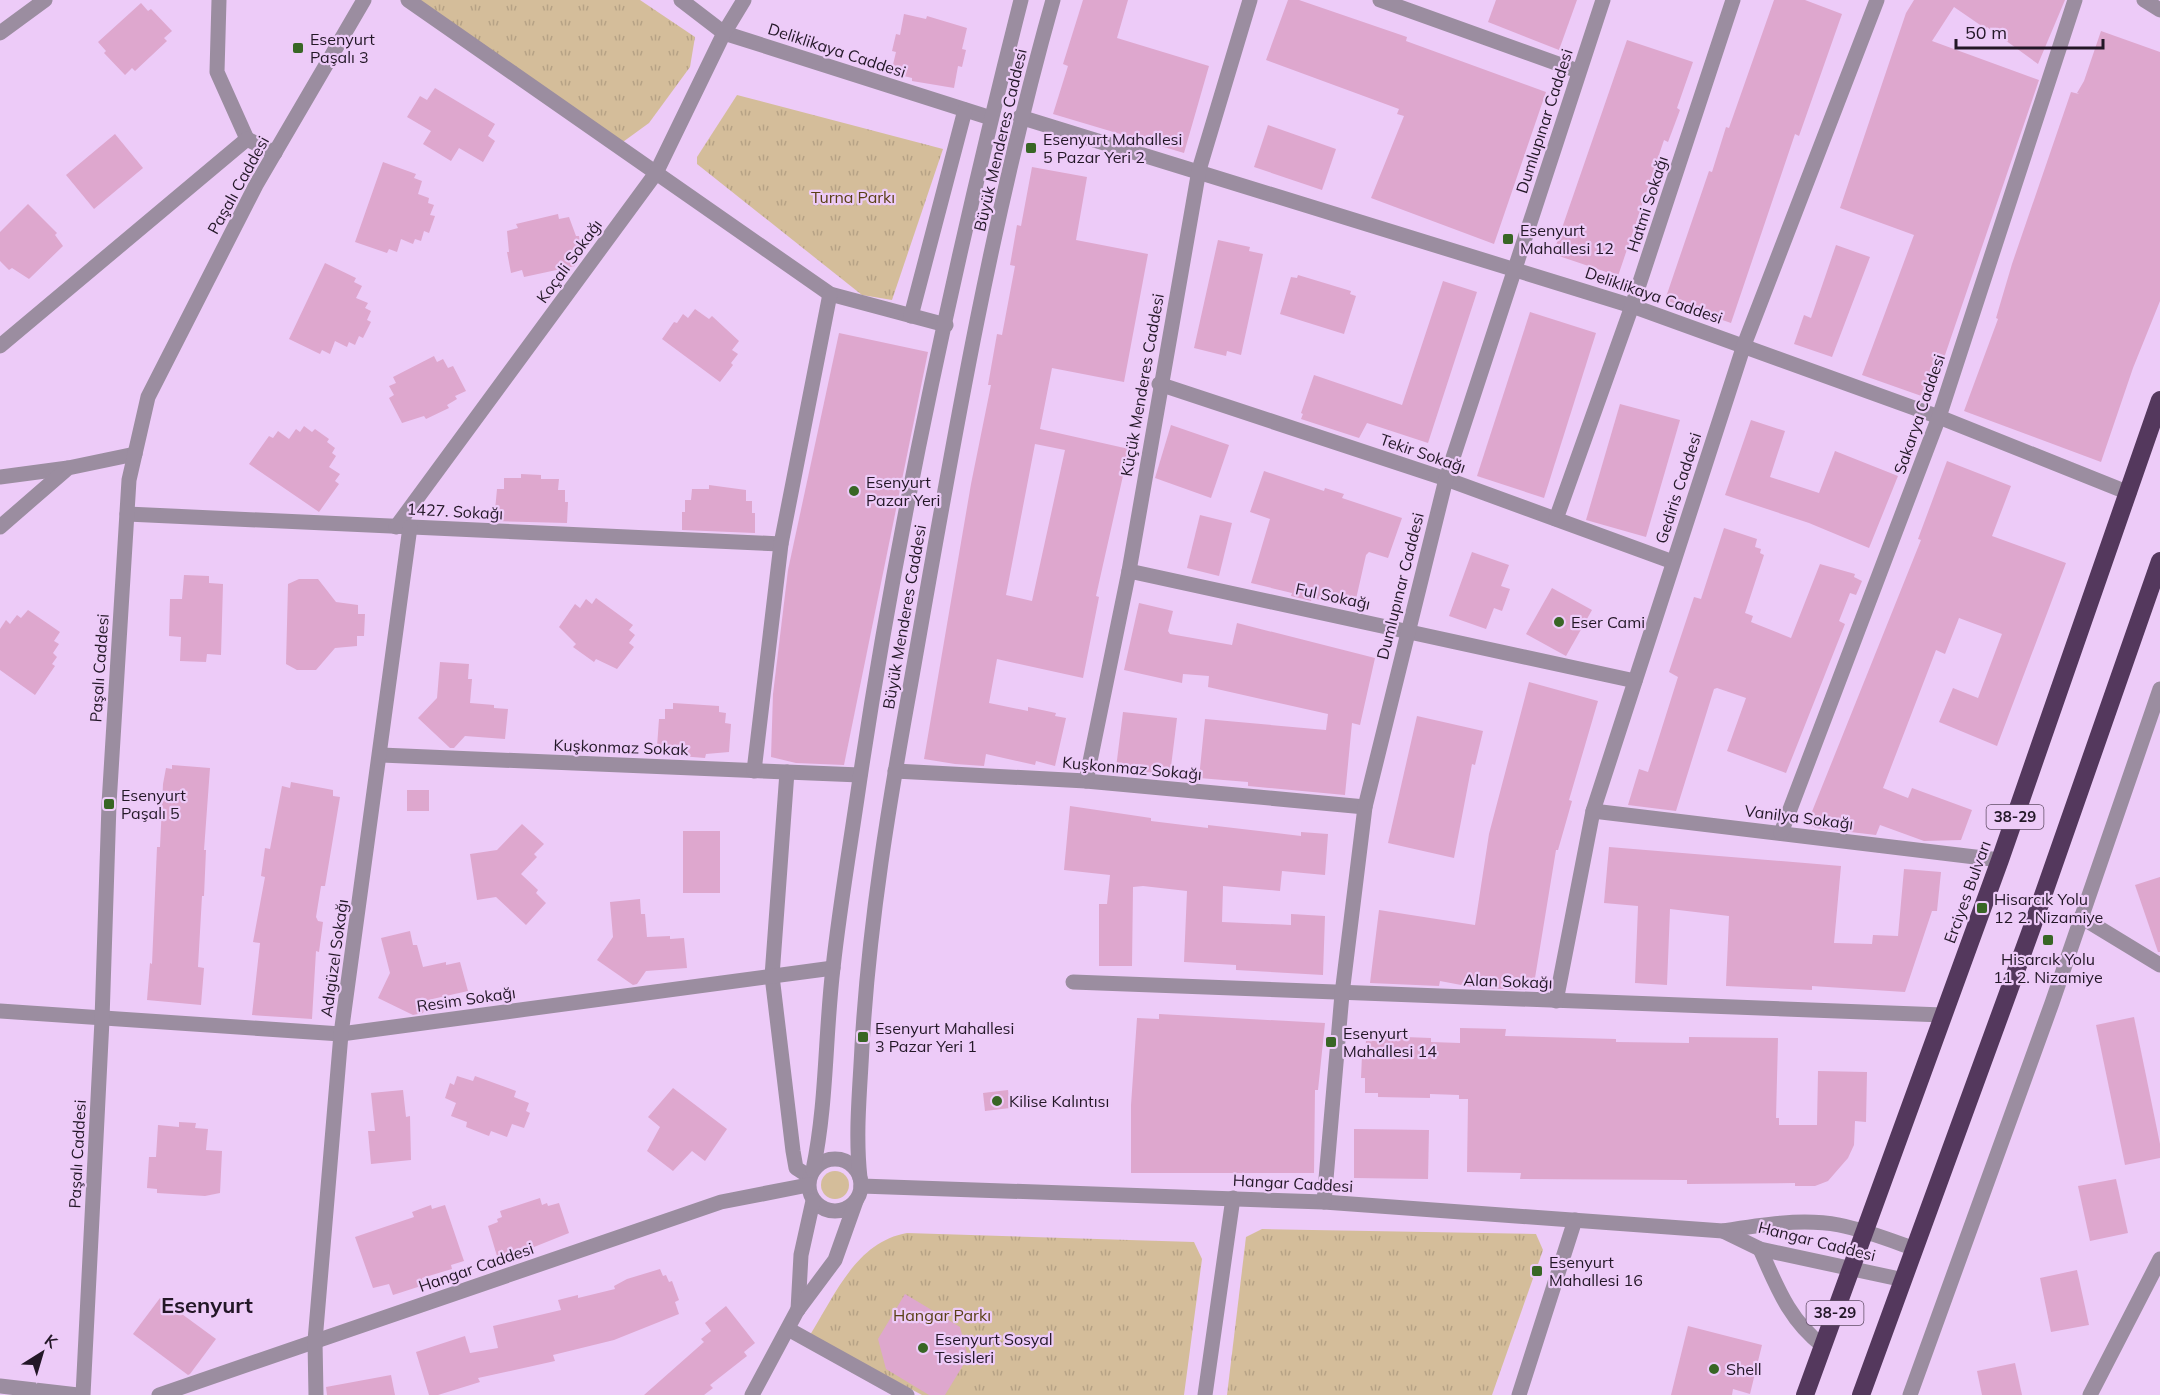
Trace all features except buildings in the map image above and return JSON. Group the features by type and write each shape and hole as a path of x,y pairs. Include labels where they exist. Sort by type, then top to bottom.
{"highway":[{"name":"Erciyes Bulvarı","path":"1805,1395 2000,860 2160,400"},
{"name":"38-29","path":"1861,1395 1916,1249 2160,561"}],"street":[{"path":"0,33 45,0"},
{"path":"219,0 217,72 247,139 275,153"},
{"name":"Paşalı Caddesi","path":"83,1395 102,1020 109,804 129,480 148,397 275,153 364,0"},
{"path":"408,0 830,294 946,325"},
{"name":"Deliklikaya Caddesi","path":"681,0 724,33 991,118"},
{"name":"Koçali Sokağı","path":"403,527 656,172 724,33 744,0"},
{"name":"Büyük Menderes Caddesi","path":"810,1177 819,1141 833,968 860,775 924,424 991,118 1021,0"},
{"name":"Büyük Menderes Caddesi","path":"860,1182 857,1145 867,956 895,771 957,429 1020,117 1053,0"},
{"name":"Küçük Menderes Caddesi","path":"1086,781 1128,571 1159,384 1199,170 1250,0"},
{"path":"1380,0 1578,71"},
{"name":"Dumlupınar Caddesi","path":"1324,1202 1342,994 1365,807 1446,479 1603,0"},
{"name":"Hatmi Sokağı","path":"1556,519 1632,306 1733,0"},
{"name":"Gediris Caddesi","path":"1556,1000 1593,811 1744,345 1876,0"},
{"name":"Sakarya Caddesi","path":"1781,833 1939,417 2075,0"},
{"path":"2144,0 2160,10"},
{"path":"911,316 965,110"},
{"name":"Deliklikaya Caddesi","path":"1020,117 1199,170 1632,306 1939,417 2128,493"},
{"path":"0,346 247,139"},
{"path":"754,771 781,544 830,294"},
{"name":"Tekir Sokağı","path":"1159,384 1446,479 1674,562"},
{"path":"0,477 68,468 135,454"},
{"path":"0,527 68,468"},
{"name":"1427. Sokağı","path":"127,514 781,544"},
{"name":"Adıgüzel Sokağı","path":"316,1395 315,1341 341,1034 381,755 403,527"},
{"name":"Ful Sokağı","path":"1128,571 1635,681"},
{"path":"1910,1395 2081,918 2160,689"},
{"name":"Kuşkonmaz Sokak","path":"381,755 860,775"},
{"name":"Kuşkonmaz Sokağı","path":"895,771 1086,781 1365,807"},
{"path":"787,772 772,976 796,1168 810,1177"},
{"name":"Vanilya Sokağı","path":"1593,811 2000,860"},
{"path":"2081,918 2160,965"},
{"name":"Resim Sokağı","path":"0,1011 102,1020 341,1034 833,968"},
{"name":"Alan Sokağı","path":"1073,982 1943,1015"},
{"path":"752,1395 797,1311 835,1260 856,1201 860,1182 850,1164 835,1159 827,1160 810,1177"},
{"path":"797,1311 801,1255 813,1201 810,1177"},
{"name":"Hangar Caddesi","path":"159,1395 722,1202 810,1177"},
{"name":"Hangar Caddesi","path":"860,1182 1324,1202 1722,1231 1757,1225 1828,1223 1916,1249"},
{"path":"1205,1395 1233,1198"},
{"path":"813,1201 826,1210 834,1212 843,1211 856,1201"},
{"path":"1519,1395 1575,1220"},
{"name":"Hangar Caddesi","path":"1722,1231 1760,1249 1904,1280"},
{"path":"1760,1249 1784,1304 1799,1325 1823,1346"},
{"path":"2090,1395 2160,1259"},
{"path":"788,1329 908,1395"},
{"path":"0,1386 78,1395"}],"green space":[{"path":"412,0 640,0 695,37 690,67 649,123 616,147"},
{"name":"Turna Parkı","path":"737,95 943,149 892,300 862,295 697,164 697,157"},
{"path":"835,1171 845,1175 849,1185 845,1195 835,1199 825,1195 821,1185 825,1175"},
{"path":"1262,1229 1536,1234 1543,1250 1492,1395 1227,1395 1246,1237"},
{"name":"Hangar Parkı","path":"907,1233 1194,1242 1202,1259 1184,1395 922,1395 810,1335 838,1288 860,1259 889,1238"}],"place":[{"name":"Esenyurt Paşalı 3","path":"298,48"},
{"name":"Esenyurt Mahallesi 5 Pazar Yeri 2","path":"1031,148"},
{"name":"Esenyurt Mahallesi 12","path":"1508,239"},
{"name":"Esenyurt Pazar Yeri","path":"854,491"},
{"name":"Eser Cami","path":"1559,622"},
{"name":"Esenyurt Paşalı 5","path":"109,804"},
{"name":"Hisarcık Yolu 12 2. Nizamiye","path":"1982,908"},
{"name":"Hisarcık Yolu 11 2. Nizamiye","path":"2048,940"},
{"name":"Esenyurt Mahallesi 3 Pazar Yeri 1","path":"863,1037"},
{"name":"Esenyurt Mahallesi 14","path":"1331,1042"},
{"name":"Kilise Kalıntısı","path":"997,1101"},
{"name":"Esenyurt Mahallesi 16","path":"1537,1271"},
{"name":"Esenyurt Sosyal Tesisleri","path":"923,1348"},
{"name":"Shell","path":"1714,1369"}],"district":[{"name":"Esenyurt","path":"207,1305"}]}
